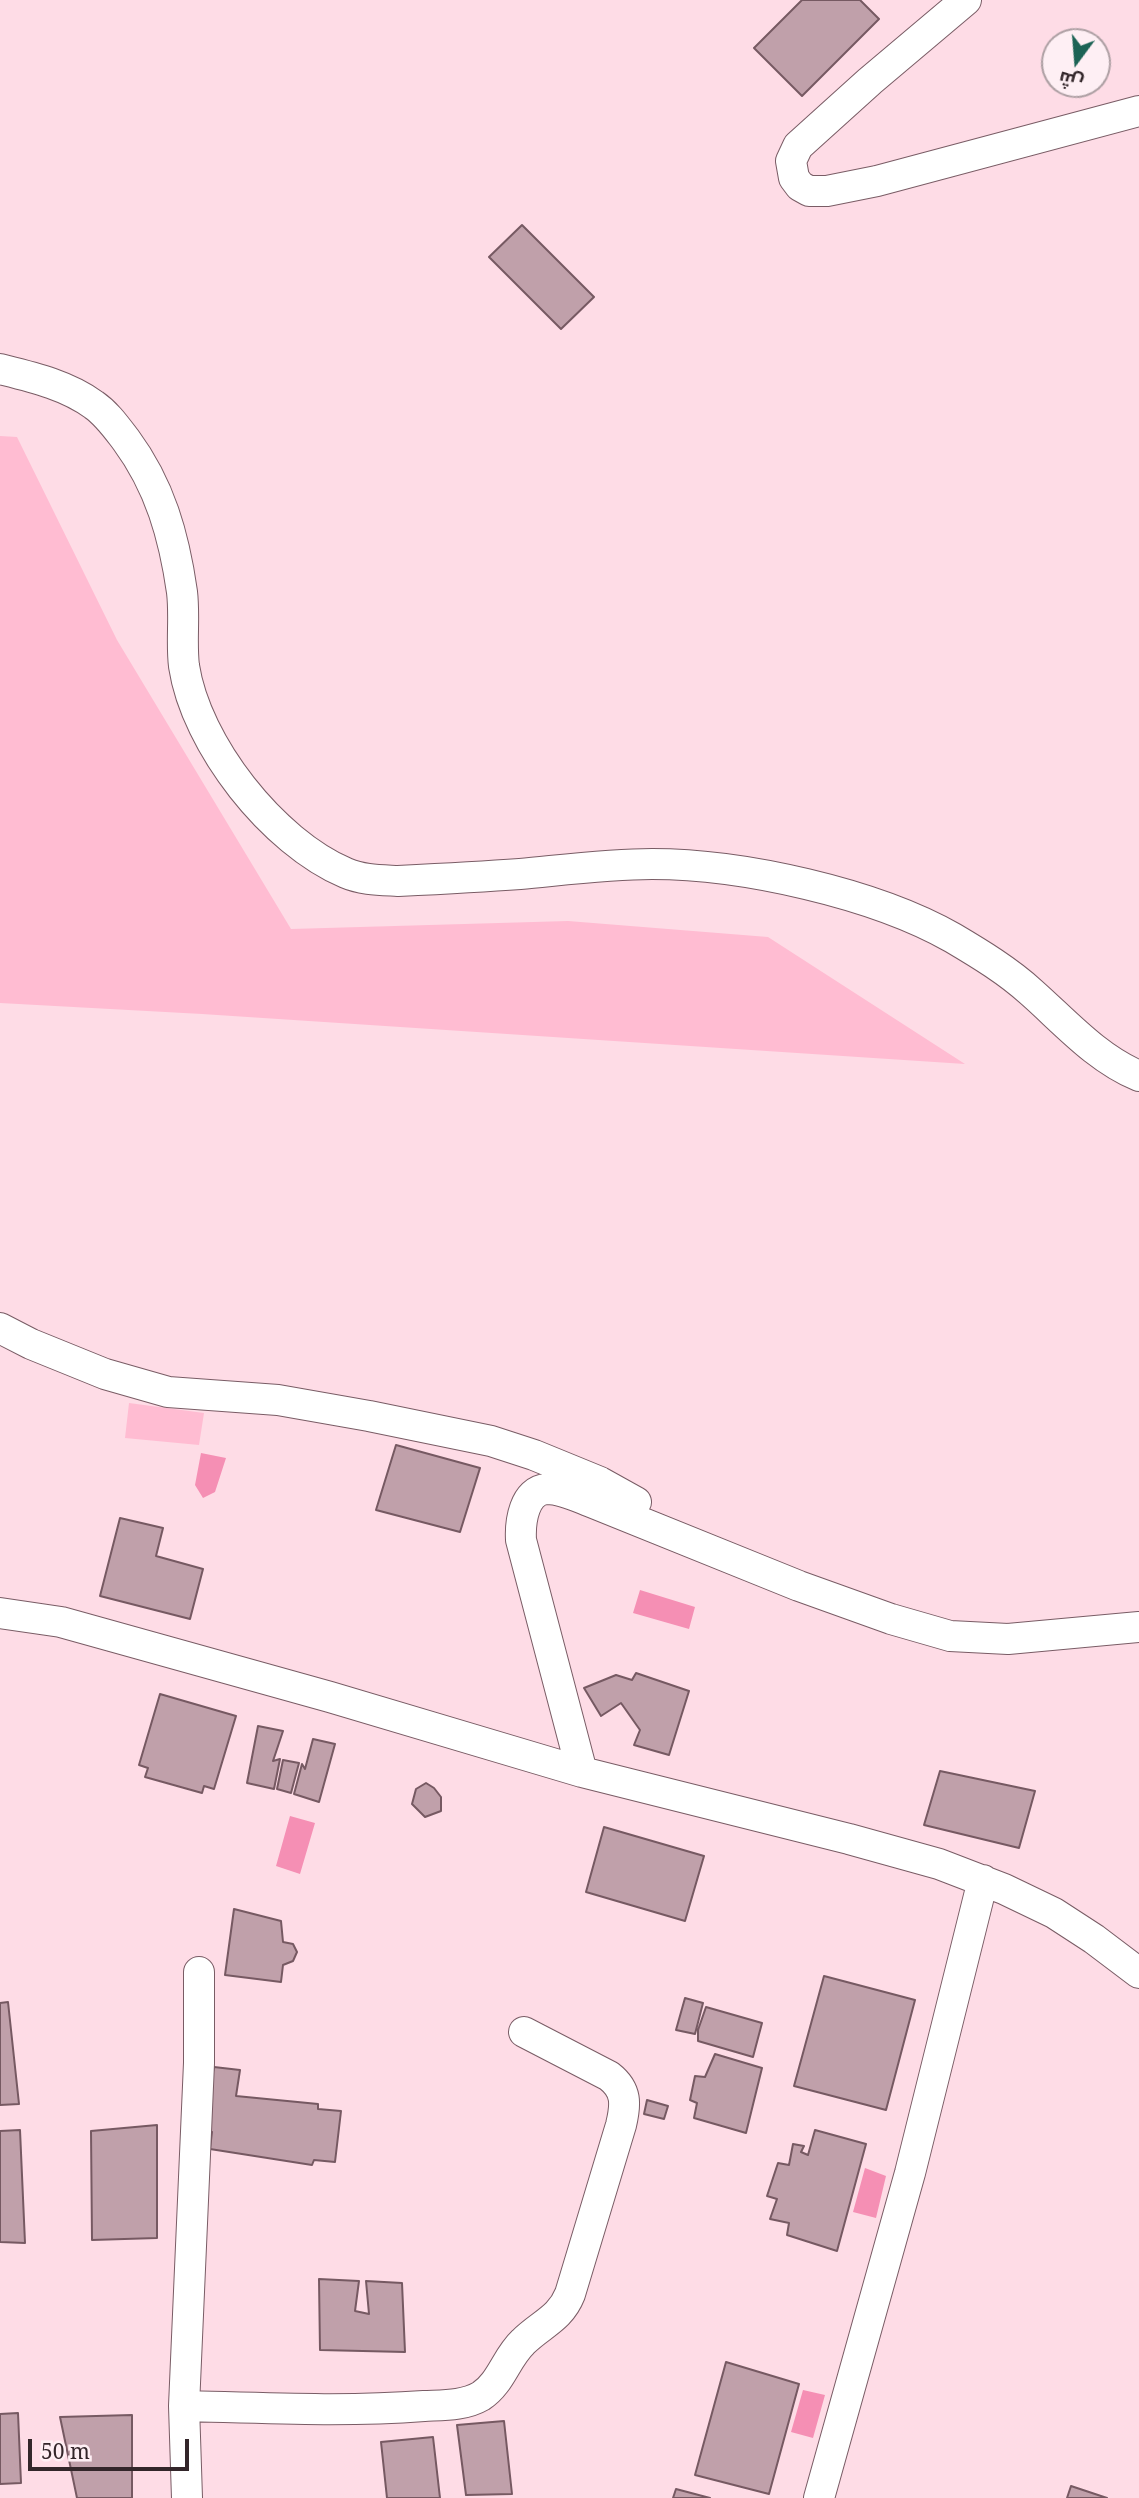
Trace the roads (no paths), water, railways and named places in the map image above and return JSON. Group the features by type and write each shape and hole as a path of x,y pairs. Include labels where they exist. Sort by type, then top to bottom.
{"street":[{"path":"966,0 798,146 791,162 794,178 800,186 809,191 827,191 877,181 1139,111"},
{"path":"0,369 48,383 93,405 112,421 140,458 160,495 172,533 182,595 184,665 192,702 203,726 251,797 296,842 326,863 348,874 373,880 398,881 651,863 721,869 803,884 912,918 955,940 1023,985 1105,1058 1139,1076"},
{"path":"0,1328 31,1344 105,1374 168,1392 278,1400 448,1431 519,1449 600,1482 631,1498 682,1540"},
{"path":"582,1772 523,1551 520,1529 525,1508 537,1492 554,1490 591,1502 799,1586 891,1619 950,1636 1008,1639 1139,1627"},
{"path":"0,1613 61,1622 181,1654 582,1772 939,1864 1029,1900 1073,1924 1139,1973"},
{"path":"819,2498 910,2173 983,1880"},
{"path":"187,2498 184,2406 199,2063 199,1972"},
{"path":"184,2406 356,2410 460,2403 479,2397 492,2387 521,2343 561,2313 570,2294 621,2125 624,2098 620,2084 609,2076 524,2032"}]}
